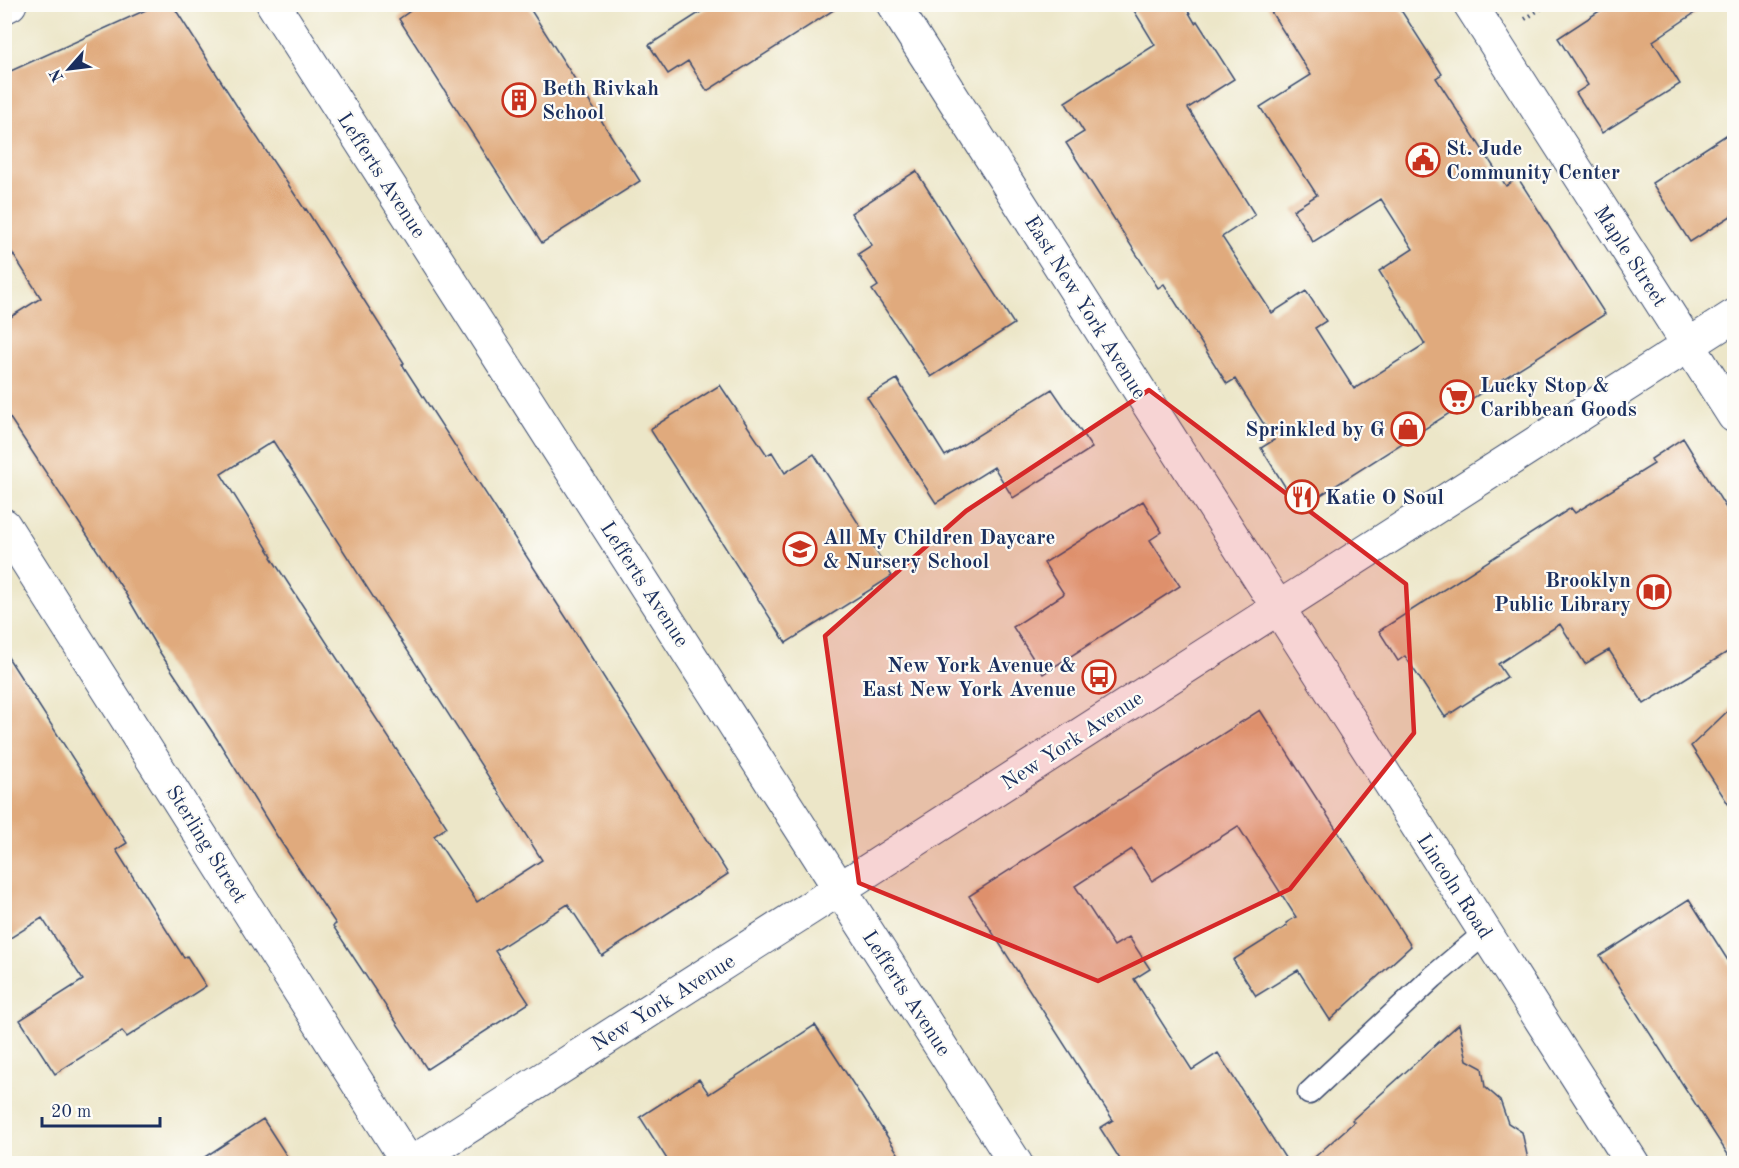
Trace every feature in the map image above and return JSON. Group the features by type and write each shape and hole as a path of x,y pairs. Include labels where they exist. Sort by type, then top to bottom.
{"street":[{"path":"4,7 10,4"},
{"name":"Lefferts Avenue","path":"273,4 1016,1164"},
{"name":"East New York Avenue","path":"893,4 1278,609"},
{"name":"Maple Street","path":"1470,4 1734,416"},
{"name":"New York Avenue","path":"410,1164 1734,316"},
{"name":"Sterling Street","path":"4,525 410,1164"},
{"name":"Lincoln Road","path":"1278,609 1633,1164"}],"lane":[{"path":"1309,1093 1433,977 1485,933"}],"path":[{"path":"1519,23 1548,4"}],"highlighted area":[{"path":"1149,390 1406,584 1414,733 1290,889 1098,981 859,883 825,636 966,511"}],"building":[{"path":"159,4 172,4 306,209 404,363 402,364 728,874 602,956 568,904 495,951 529,1003 427,1069 333,926 336,924 159,651 124,591 4,409 4,321 41,298 4,240 4,74","holes":["273,441 542,860 477,902 434,836 447,827 271,557 221,474"]},
{"name":"Beth Rivkah School","path":"420,4 527,4 640,181 542,243 399,19"},
{"path":"713,4 843,4 707,91 688,61 668,74 649,45"},
{"path":"1130,4 1184,4 1234,79 1188,108 1255,215 1222,237 1272,313 1306,291 1326,321 1315,328 1354,389 1425,344 1379,271 1413,249 1381,199 1313,242 1293,210 1317,195 1260,107 1311,75 1266,4 1397,4 1442,74 1436,78 1506,186 1518,178 1605,314 1299,509 1261,448 1274,440 1235,379 1227,384 1164,284 1158,288 1066,143 1084,132 1065,102 1155,45"},
{"path":"1610,4 1708,4 1653,41 1680,84 1602,133 1576,93 1588,85 1558,38"},
{"path":"1734,130 1734,214 1690,242 1652,183"},
{"path":"916,171 1014,324 931,377 872,290 878,286 858,254 872,245 851,213"},
{"path":"897,379 945,456 1052,389 1092,448 1013,498 994,467 936,503 867,397"},
{"name":"All My Children Daycare & Nursery School","path":"720,385 767,455 772,452 785,473 814,454 892,576 786,643 650,429"},
{"name":"Brooklyn Public Library","path":"1683,438 1734,521 1734,648 1644,704 1609,650 1585,664 1560,624 1498,664 1507,677 1445,717 1405,656 1398,661 1379,631 1571,508 1575,513 1654,464 1651,459"},
{"path":"1143,501 1162,532 1150,540 1180,586 1043,674 1013,627 1064,594 1044,563"},
{"path":"4,651 127,843 116,850 184,958 187,956 206,986 127,1037 122,1031 55,1074 20,1020 83,980 42,918 4,942"},
{"path":"1734,705 1734,813 1691,746"},
{"path":"1260,710 1411,946 1330,1020 1298,970 1256,996 1233,960 1287,926 1286,923 1296,917 1238,826 1152,881 1132,849 1075,886 1114,946 1129,937 1150,969 1134,979 1192,1070 1218,1053 1289,1164 1123,1164 1100,1128 1113,1120 969,896"},
{"path":"1689,899 1734,970 1734,1164 1600,956"},
{"path":"1459,1024 1467,1060 1482,1068 1485,1087 1500,1100 1508,1123 1522,1132 1529,1164 1307,1164 1354,1122 1352,1120"},
{"path":"815,1025 905,1164 670,1164 640,1117 699,1079 709,1094"},
{"path":"263,1119 292,1164 194,1164"}],"place":[{"name":"Beth Rivkah School","path":"519,100"},
{"name":"St. Jude Community Center","path":"1423,160"},
{"name":"Lucky Stop & Caribbean Goods","path":"1457,397"},
{"name":"Sprinkled by G","path":"1408,429"},
{"name":"Katie O Soul","path":"1302,497"},
{"name":"All My Children Daycare & Nursery School","path":"800,549"},
{"name":"Brooklyn Public Library","path":"1654,592"},
{"name":"New York Avenue & East New York Avenue","path":"1099,677"}]}
